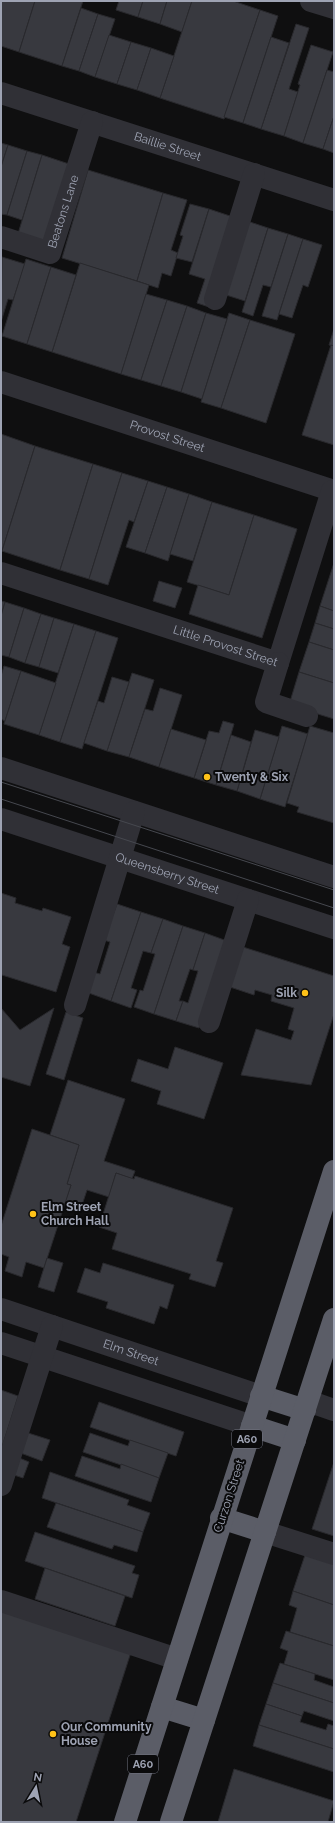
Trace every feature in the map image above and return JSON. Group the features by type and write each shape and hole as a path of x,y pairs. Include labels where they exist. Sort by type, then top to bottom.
{"highway":[{"name":"Curzon Street","path":"125,1822 334,1171"},
{"path":"171,1822 334,1319"},
{"path":"261,1396 306,1405"},
{"path":"252,1426 295,1440"},
{"path":"222,1518 265,1532"},
{"path":"162,1707 204,1720"}],"street":[{"path":"311,1 334,8"},
{"name":"Baillie Street","path":"1,93 334,200"},
{"name":"Beatons Lane","path":"1,237 50,253 92,122"},
{"path":"215,299 254,174"},
{"name":"Provost Street","path":"1,382 333,491"},
{"name":"Little Provost Street","path":"1,573 278,663 333,491"},
{"path":"278,663 266,702 307,716"},
{"path":"1,768 334,877"},
{"path":"75,1005 134,812"},
{"name":"Queensberry Street","path":"1,819 334,928"},
{"path":"209,1022 248,900"},
{"name":"Elm Street","path":"1,1309 261,1396"},
{"path":"1,1485 52,1326"},
{"path":"1,1343 252,1426"},
{"path":"306,1405 334,1410"},
{"path":"265,1532 334,1554"},
{"path":"1,1601 177,1659"}],"building":[{"path":"1,1 35,1 19,52 1,46"},
{"path":"35,1 83,1 62,66 19,52"},
{"path":"119,1 143,1 138,17 116,10"},
{"path":"143,1 167,1 160,24 138,17"},
{"path":"167,1 192,1 182,32 160,24"},
{"path":"192,1 233,1 260,10 224,119 160,98"},
{"path":"81,8 98,14 79,71 62,66"},
{"path":"260,10 278,16 243,123 224,117"},
{"path":"98,14 115,19 95,77 79,71"},
{"path":"296,24 309,28 289,89 298,92 284,136 261,129"},
{"path":"109,35 131,42 117,84 95,77"},
{"path":"271,37 289,43 261,129 243,123"},
{"path":"131,42 151,48 137,90 117,84"},
{"path":"311,45 333,52 303,143 284,136 300,85 298,84"},
{"path":"151,48 174,56 160,98 137,90"},
{"path":"327,70 334,72 334,116 323,149 303,143"},
{"path":"334,116 334,153 323,149"},
{"path":"1,143 8,145 1,167"},
{"path":"8,145 27,151 7,215 1,214 1,167"},
{"path":"27,151 42,155 22,220 7,215"},
{"path":"42,155 72,165 47,246 17,237"},
{"path":"88,170 163,193 137,281 62,258"},
{"path":"163,193 187,200 171,250 178,253 171,276 162,273 158,288 137,281"},
{"path":"190,204 209,209 192,262 176,258 183,236 180,235"},
{"path":"209,209 236,218 209,307 197,303 205,279 189,274"},
{"path":"247,221 268,228 245,301 223,294"},
{"path":"268,228 288,234 271,287 263,285 253,316 242,312"},
{"path":"288,234 303,239 277,320 262,316"},
{"path":"303,239 322,245 308,287 303,285 292,318 279,314"},
{"path":"2,257 25,264 13,300 8,299 1,322"},
{"path":"26,259 51,267 27,344 2,336"},
{"path":"80,263 149,285 121,374 52,352"},
{"path":"51,267 76,275 52,352 27,344"},
{"path":"146,294 167,300 141,380 121,374"},
{"path":"167,300 187,306 161,386 141,380"},
{"path":"187,306 206,313 181,392 161,386"},
{"path":"206,313 227,319 202,399 181,392"},
{"path":"229,313 250,320 221,408 201,402"},
{"path":"250,320 295,334 266,423 221,408"},
{"path":"334,329 334,346 329,345"},
{"path":"331,345 334,346 334,445 302,435"},
{"path":"1,434 35,446 2,551 1,551"},
{"path":"35,446 93,464 60,570 2,551"},
{"path":"93,464 122,473 89,579 60,570"},
{"path":"122,473 148,481 134,522 129,520 108,585 89,579"},
{"path":"148,481 167,487 145,553 126,547"},
{"path":"167,487 189,494 168,561 145,553"},
{"path":"189,494 212,502 193,561 170,554"},
{"path":"212,502 254,515 229,595 187,582"},
{"path":"254,515 297,529 262,638 189,614 198,585 229,595"},
{"path":"334,563 334,611 320,606"},
{"path":"159,581 182,588 175,608 153,601"},
{"path":"1,601 5,602 1,616"},
{"path":"5,602 24,608 9,657 1,655 1,616"},
{"path":"320,606 334,611 334,629 315,623"},
{"path":"24,608 41,614 25,663 9,657"},
{"path":"41,614 54,618 39,667 25,663"},
{"path":"54,618 74,624 58,673 39,667"},
{"path":"315,623 334,629 334,650 309,642"},
{"path":"74,624 96,631 60,742 39,735"},
{"path":"96,631 118,638 82,749 60,742"},
{"path":"309,642 334,650 334,683 299,672"},
{"path":"4,666 21,671 5,721 1,719 1,676"},
{"path":"21,671 56,683 39,735 4,724"},
{"path":"299,672 334,683 334,719 289,705"},
{"path":"132,673 154,680 129,757 107,751"},
{"path":"112,677 129,682 107,751 84,743 98,701 104,703"},
{"path":"160,688 182,695 159,767 129,757 145,709 153,711"},
{"path":"223,721 234,724 216,785 194,778 209,731 219,733"},
{"path":"282,726 308,734 285,807 260,799"},
{"path":"310,726 334,733 334,823 297,812 299,807 287,803"},
{"path":"171,729 206,740 194,778 159,767"},
{"path":"255,730 279,737 260,799 237,791"},
{"path":"231,735 251,742 237,791 216,785"},
{"path":"1,893 16,898 15,903 42,911 43,908 71,917 62,944 70,947 56,992 2,975 1,977"},
{"path":"117,904 141,912 111,1001 86,992 93,972 100,974 110,942 104,940"},
{"path":"141,912 163,919 151,953 143,951 131,988 137,990 131,1008 111,1001"},
{"path":"163,919 183,926 154,1014 134,1007 140,990 143,991 155,954 151,953"},
{"path":"183,926 205,933 193,970 190,969 179,1001 183,1001 176,1021 154,1014"},
{"path":"205,933 227,941 199,1028 176,1021 183,1001 188,1003 198,971 193,970"},
{"path":"243,947 334,976 334,1014 311,1085 241,1075 256,1029 291,1040 294,1031 288,1029 294,1008 271,1001 272,995 255,990 254,995 230,987"},
{"path":"1,1008 20,1030 54,1008 30,1086 1,1077"},
{"path":"66,1012 83,1018 64,1080 46,1074"},
{"path":"175,1047 223,1063 204,1119 157,1104 161,1091 131,1081 138,1059 168,1069"},
{"path":"68,1080 125,1099 104,1161 135,1171 132,1179 116,1173 109,1197 87,1190 81,1208 65,1202 71,1185 67,1184 79,1145 50,1135"},
{"name":"Elm Street Church Hall","path":"32,1129 79,1145 67,1184 71,1185 44,1268 26,1262 22,1277 5,1271 9,1257 1,1254 1,1226"},
{"path":"116,1173 134,1179 135,1176 233,1208 216,1261 223,1263 215,1287 189,1279 191,1274 112,1249 117,1233 99,1227"},
{"path":"47,1258 63,1263 54,1292 38,1287"},
{"path":"103,1263 174,1285 167,1309 160,1306 154,1324 106,1308 108,1302 77,1292 85,1268 100,1273"},
{"path":"1,1390 18,1396 1,1450"},
{"path":"99,1402 184,1432 176,1456 90,1427"},
{"path":"25,1432 50,1440 42,1461 18,1452"},
{"path":"90,1433 128,1446 130,1440 168,1453 159,1478 83,1452"},
{"path":"82,1456 120,1469 121,1464 159,1478 151,1502 75,1476"},
{"path":"17,1457 29,1462 23,1478 11,1474"},
{"path":"334,1462 334,1536 312,1529"},
{"path":"50,1472 129,1500 127,1505 150,1513 143,1532 42,1498"},
{"path":"56,1503 143,1532 137,1552 114,1545 112,1549 47,1527"},
{"path":"35,1532 135,1566 132,1573 139,1575 132,1598 25,1561"},
{"path":"305,1555 334,1564 334,1605 293,1591"},
{"path":"45,1568 125,1596 115,1626 35,1599"},
{"path":"293,1591 334,1605 334,1646 290,1632 297,1608 289,1605"},
{"name":"Our Community House","path":"1,1604 133,1646 76,1822 1,1822"},
{"path":"286,1631 334,1646 334,1680 284,1664 288,1651 280,1648"},
{"path":"280,1663 315,1674 314,1680 334,1687 334,1703 273,1683"},
{"path":"273,1683 334,1703 334,1721 304,1711 302,1716 266,1704"},
{"path":"266,1704 302,1716 300,1722 326,1730 328,1724 334,1726 334,1749 259,1725"},
{"path":"259,1725 334,1749 334,1772 253,1746"},
{"path":"234,1769 334,1801 328,1822 218,1822"}],"tram line":[{"path":"1,782 334,890"},
{"path":"1,799 334,908"}],"place":[{"name":"Twenty & Six","path":"207,777"},
{"name":"Silk","path":"305,993"},
{"name":"Elm Street Church Hall","path":"33,1214"},
{"name":"Our Community House","path":"53,1734"}]}
